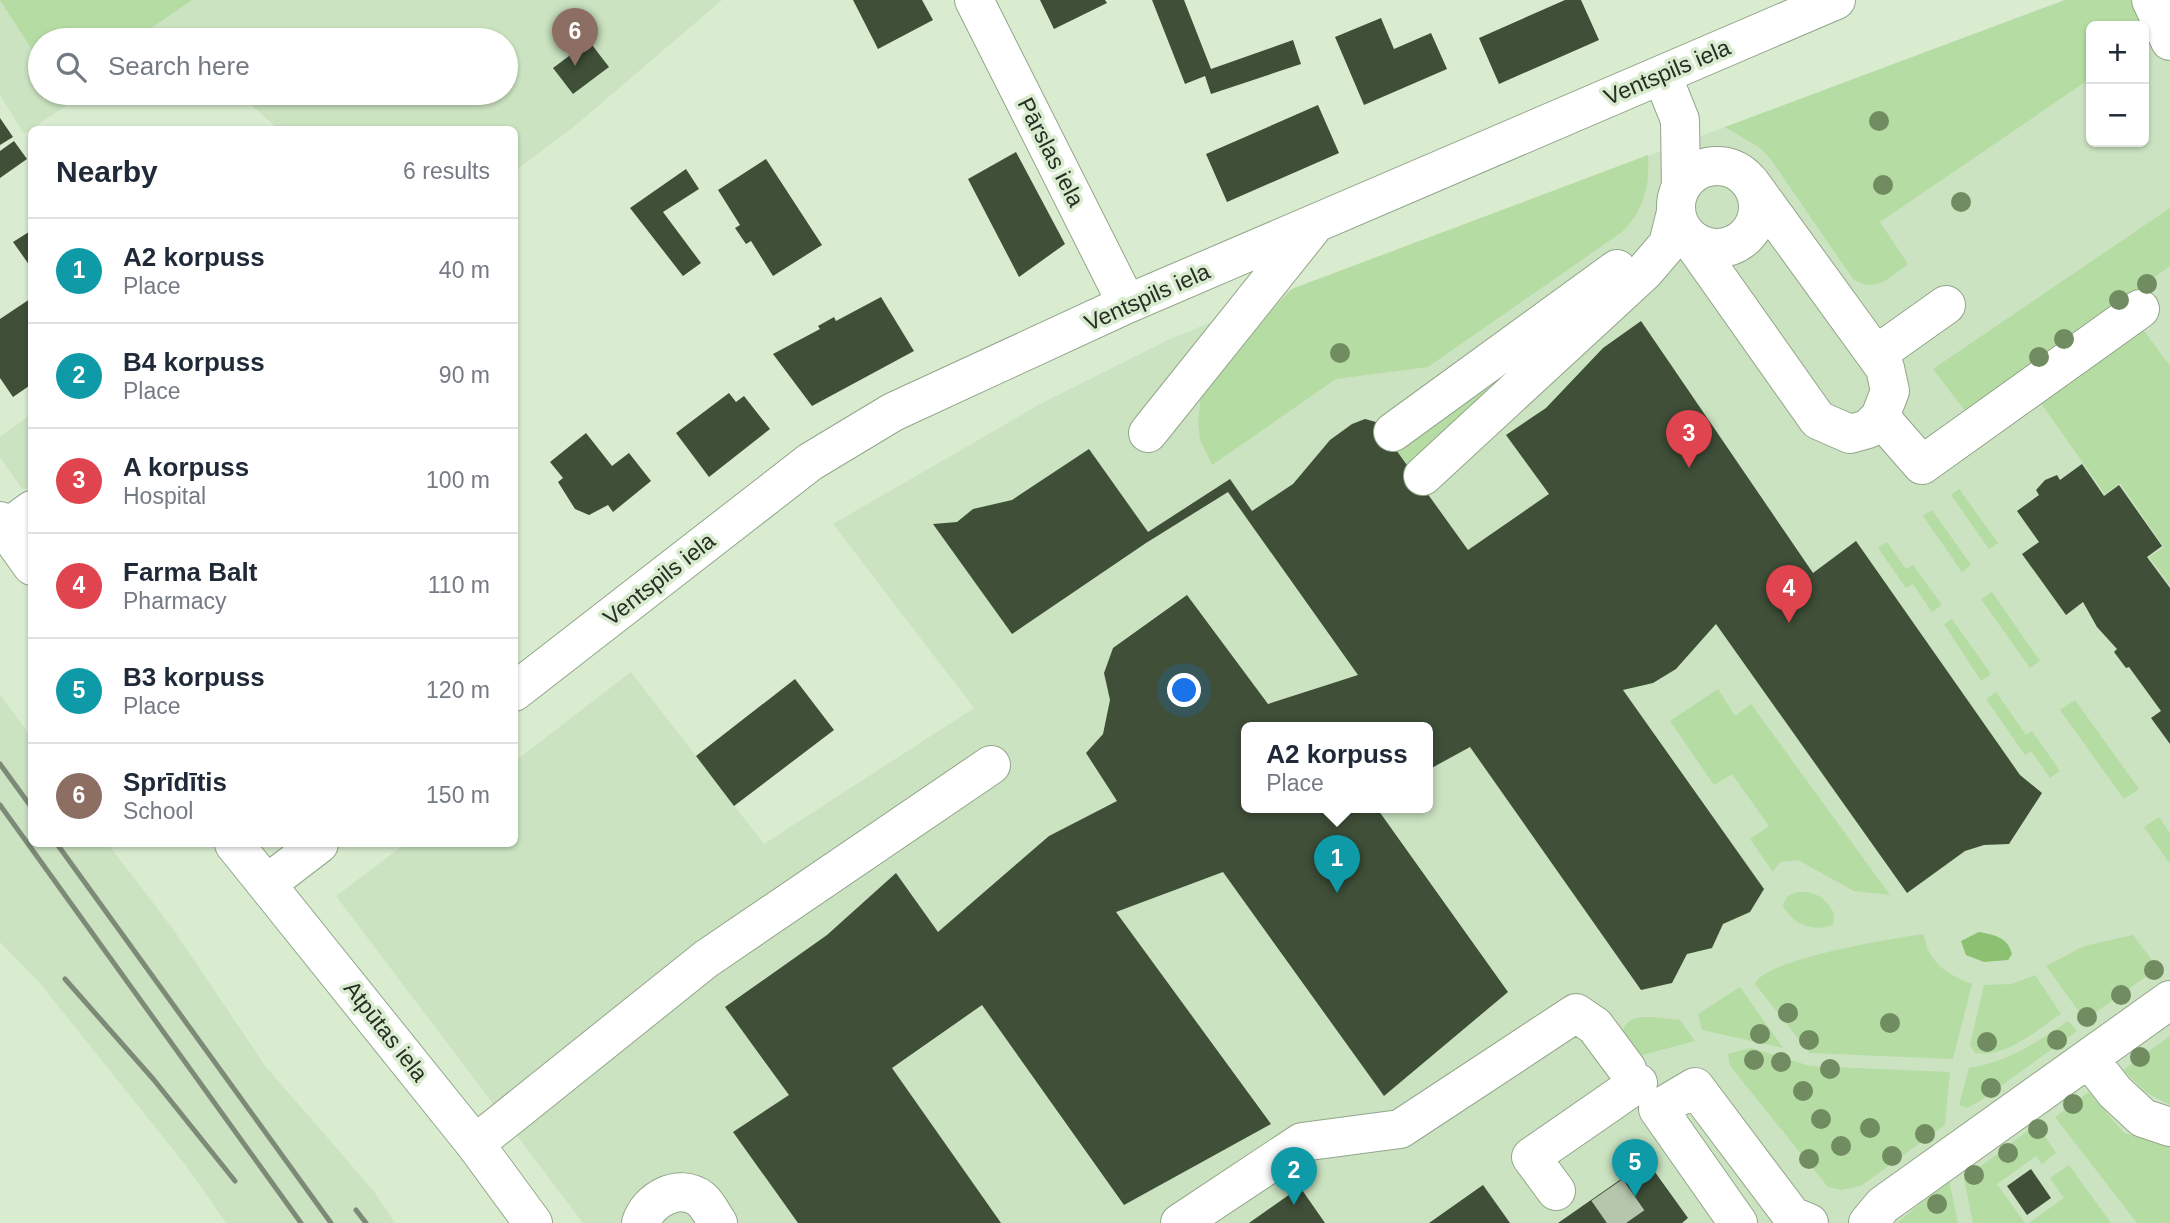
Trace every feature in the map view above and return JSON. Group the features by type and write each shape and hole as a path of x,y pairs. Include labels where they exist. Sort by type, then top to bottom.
{"street":[{"name":"Pārslas iela","path":"974,0 1127,304"},
{"name":"Ventspils iela","path":"518,689 799,470 849,436 893,412 1127,304 1836,0"},
{"path":"2151,0 2170,41"},
{"path":"1423,476 1645,271 1668,244 1678,217 1700,169 1713,166 1739,175 1871,346 1885,368 1890,391 1880,417 1868,429 1850,434 1818,420 1678,217 1680,120 1662,75"},
{"path":"1678,217 1711,248 1738,243 1748,234 1758,209 1757,195 1680,120"},
{"path":"1393,432 1678,217"},
{"path":"1148,433 1315,224"},
{"path":"1871,346 1940,297"},
{"path":"1880,417 1922,465 2140,309"},
{"path":"12,520 28,557"},
{"path":"475,1144 706,959 991,765"},
{"name":"Atpūtas iela","path":"237,847 475,1144 533,1223"},
{"path":"268,883 315,847"},
{"path":"1827,1223 1876,1214 2170,1000"},
{"path":"1180,1223 1302,1142 1400,1129 1576,1013 1595,1026 1633,1083 1738,1223"},
{"path":"2090,1060 2115,1092 2143,1118 2170,1127"},
{"path":"1556,1191 1531,1157 1633,1083 1696,1087 1792,1216 1809,1223"},
{"path":"641,1223 649,1207 658,1199 673,1194 688,1194 702,1199 718,1223"}],"shaded area":[{"path":"0,0 722,0 571,129 518,169 518,126 275,126 251,105 518,105 518,28 28,28 28,105 67,105 36,126 28,126 28,131 24,134 0,95"},
{"path":"0,0 192,0 151,28 28,28 28,43"},
{"path":"2065,0 2170,0 2170,1223 583,1223 336,896 401,847 518,847 518,759 631,672 764,844 974,708 833,524 1042,403 1170,339 1307,283"},
{"path":"2065,0 2148,0 2165,28 2149,39 2149,21 2086,21 2086,81 1880,222 1908,264 1875,285 1853,279 1772,161 1760,148 1725,127"},
{"path":"1648,155 1644,197 1636,215 1622,232 1428,367 1336,379 1212,465 1200,440 1198,422 1201,396 1223,361 1292,289"},
{"path":"2170,208 2170,266 1966,412 1933,369"},
{"path":"2139,324 2170,366 2170,585 2149,557 2164,547 2120,483 2105,494 2038,399"},
{"path":"1484,382 1489,388 1486,392 1411,470 1392,444"},
{"path":"28,416 28,488 22,489 0,457 0,437"},
{"path":"1959,489 1998,543 1989,549 1951,495"},
{"path":"1932,510 1971,565 1962,572 1923,516"},
{"path":"1887,542 1906,569 1913,565 1942,605 1932,612 1913,584 1906,588 1878,548"},
{"path":"1992,592 2040,661 2030,668 1981,599"},
{"path":"1952,619 1991,674 1981,681 1944,624"},
{"path":"1718,689 1735,716 1751,704 1890,895 1854,891 1798,860 1780,862 1773,872 1750,839 1769,826 1732,774 1714,785 1670,721"},
{"path":"1996,692 2026,735 2032,731 2060,771 2050,778 2031,751 2025,755 1986,699"},
{"path":"0,694 28,733 28,847 110,847 173,929 266,1067 373,1190 395,1223 226,1223 187,1167 38,981 0,942"},
{"path":"2075,700 2139,789 2124,799 2060,710"},
{"path":"2159,817 2170,833 2170,864 2144,827"},
{"path":"1799,892 1811,893 1824,900 1834,913 1833,925 1811,927 1792,918 1783,906 1788,896"},
{"path":"1979,932 2004,940 2012,954 2008,960 1984,962 1966,955 1961,941"},
{"path":"1924,934 1934,960 1947,972 1972,984 1953,1059 1810,1053 1755,984 1764,975 1781,966 1805,958"},
{"path":"2133,935 2158,968 2085,1020 2046,966 2084,946"},
{"path":"2035,975 2061,1014 2009,1048 1986,1054 1975,1053 1970,1045 1984,985 2011,984"},
{"path":"1740,987 1783,1048 1702,1030 1698,1014"},
{"path":"1652,1017 1680,1020 1695,1041 1642,1055 1622,1032 1627,1023 1634,1019"},
{"path":"2068,1021 2077,1031 1980,1101 1967,1108 1959,1105 1969,1068 2009,1056"},
{"path":"2170,1036 2170,1105 2147,1093 2123,1070"},
{"path":"1751,1048 1810,1066 1950,1072 1945,1125 1861,1186 1841,1190 1828,1187 1730,1066 1728,1054"},
{"path":"2089,1092 2124,1133 2170,1145 2170,1223 2137,1223 2055,1117"},
{"path":"2037,1124 2056,1153 2042,1164 2036,1156 1997,1184 2025,1223 1973,1223 1964,1179"},
{"path":"2069,1165 2111,1223 2029,1223 2064,1198 2050,1178"},
{"path":"1949,1180 1958,1223 1897,1223"}],"building":[{"path":"853,0 922,0 933,20 878,49"},
{"path":"1040,0 1105,0 1107,3 1054,29"},
{"path":"1152,0 1184,0 1211,69 1293,40 1301,64 1211,94 1205,76 1185,84"},
{"path":"1565,0 1581,0 1599,40 1499,84 1479,38"},
{"path":"1381,18 1394,49 1431,33 1447,69 1364,105 1335,37"},
{"path":"589,41 609,67 573,94 553,68"},
{"path":"1318,105 1339,153 1227,202 1206,154"},
{"path":"0,118 13,137 0,145"},
{"path":"14,141 27,159 0,178 0,151"},
{"path":"1016,152 1065,244 1019,277 968,179"},
{"path":"766,159 822,245 773,276 751,241 746,244 735,228 740,225 718,190"},
{"path":"686,169 699,189 663,212 701,263 683,276 630,208"},
{"path":"28,233 28,263 13,242"},
{"path":"881,297 914,351 812,406 773,354 820,329 818,326 834,317 836,321"},
{"path":"28,300 28,387 13,397 0,378 0,319"},
{"path":"1641,321 1813,573 1856,541 2020,775 2042,793 2009,844 1984,845 1965,851 1907,893 1716,624 1676,669 1653,683 1623,690 1764,889 1750,912 1723,924 1712,948 1687,954 1672,983 1641,990 1470,747 1433,767 1433,722 1241,722 1241,813 1380,813 1508,992 1384,1096 1223,872 1116,912 1271,1124 1124,1205 982,1005 892,1068 1001,1223 798,1223 733,1132 789,1095 725,1007 827,935 896,873 938,932 1049,836 1117,801 1086,753 1103,734 1110,700 1104,673 1113,648 1187,595 1268,704 1358,675 1228,492 1146,543 1012,634 933,524 957,522 973,509 1012,500 1089,449 1148,532 1230,479 1252,511 1293,484 1330,440 1352,424 1365,419 1376,422 1468,550 1549,494 1506,435 1546,408 1603,348"},
{"path":"729,393 736,402 744,396 770,429 709,477 676,433"},
{"path":"586,433 612,466 629,453 651,481 613,512 608,505 589,515 575,509 558,482 563,478 550,462"},
{"path":"2082,464 2104,496 2119,485 2162,546 2147,557 2170,588 2170,744 2151,718 2161,711 2129,667 2126,668 2114,652 2117,649 2097,627 2083,602 2066,615 2022,554 2039,542 2017,511 2039,495 2036,490 2045,480 2057,475 2060,480"},
{"path":"795,679 834,730 734,806 696,756"},
{"path":"1647,1161 1688,1218 1682,1223 1558,1223"},
{"path":"2031,1169 2051,1198 2027,1215 2007,1186"},
{"path":"1483,1185 1510,1223 1429,1223"},
{"path":"1300,1187 1325,1223 1249,1223"}],"tunnel":[{"path":"1607,1190 1630,1223"}],"railway":[{"path":"0,764 28,802"},
{"path":"0,805 28,844"},
{"path":"30,847 301,1223"},
{"path":"59,847 331,1223"},
{"path":"65,979 154,1080 235,1181"},
{"path":"356,1210 366,1223"}],"place":[{"name":"Sprīdītis","path":"575,66"},
{"name":"A korpuss","path":"1689,468"},
{"name":"Farma Balt","path":"1789,623"},
{"name":"A2 korpuss","path":"1337,893"},
{"name":"B3 korpuss","path":"1635,1197"},
{"name":"B4 korpuss","path":"1294,1205"}]}
